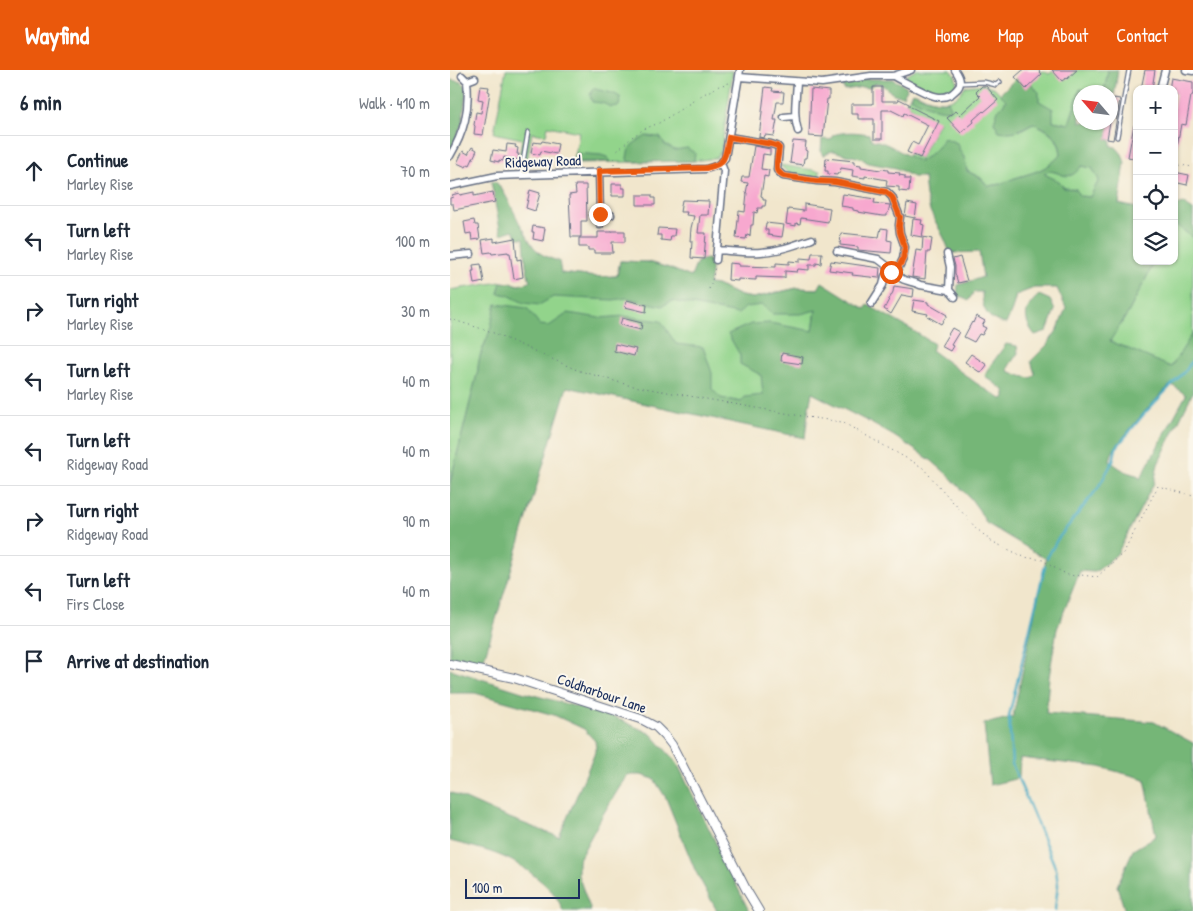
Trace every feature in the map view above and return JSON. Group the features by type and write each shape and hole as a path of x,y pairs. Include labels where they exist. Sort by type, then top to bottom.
{"street":[{"path":"716,260 724,171 721,163 725,158 740,70"},
{"path":"738,81 822,83 871,76 893,76 912,70"},
{"path":"893,76 940,98 952,95 959,88 961,83 955,70"},
{"path":"1161,85 1165,70"},
{"path":"1186,70 1193,71"},
{"path":"450,156 462,132 468,105 467,81 462,76"},
{"path":"467,81 475,78"},
{"path":"797,82 795,122 798,131"},
{"path":"784,117 795,116"},
{"path":"729,137 777,146 779,148 777,170 783,176 835,182 886,192 892,197 900,217 900,233 905,247 903,259 894,271 885,276 883,285 872,304"},
{"name":"Ridgeway Road","path":"450,186 497,176 706,168 721,163"},
{"path":"599,171 600,226"},
{"path":"600,214 611,215"},
{"path":"717,250 761,252 774,250 808,238"},
{"path":"837,251 878,259 903,280 949,290 955,297"},
{"path":"450,256 471,254"},
{"path":"947,254 950,267 949,290"},
{"name":"Coldharbour Lane","path":"450,664 514,678 619,711 656,727 672,744 759,911"}],"lane":[{"path":"1117,137 1129,70"},
{"path":"961,83 984,82 996,86 1000,82"},
{"path":"521,174 528,132"}],"path":[{"path":"614,171 614,154 644,129 659,123 719,86 738,81"},
{"path":"1178,165 1193,167"},
{"path":"709,289 716,260"},
{"path":"450,319 489,331 577,370 628,385 842,422 922,467 976,528 991,541 1024,557 1043,560 1068,575 1081,578"},
{"path":"1076,576 1098,577 1124,552 1158,486 1193,496"}],"green space":[{"path":"506,70 733,71 721,151 716,158 694,161 574,163 579,132 548,126 546,135 532,133 526,167 517,168 522,139 494,133"},
{"path":"916,70 951,70 955,75 957,83 947,92 940,93 927,90 907,80 906,76"},
{"path":"1055,70 1108,70 1105,85 1073,85 1073,111 1069,124 1053,121 1039,101 1031,84 1040,72 1044,71 1049,74"},
{"path":"1108,70 1118,70 1116,85 1105,85"},
{"path":"1016,78 1031,84 1039,92 1039,101 1053,109 1053,121 1069,124 1073,111 1073,130 1109,130 1107,139 1111,140 1111,146 1116,147 1122,154 1125,163 1119,204 1133,207 1133,265 1153,265 1128,313 1110,341 1171,367 1193,333 1193,392 1158,464 1154,483 1117,554 1098,570 1093,572 1080,571 1057,629 1049,677 1046,713 1154,722 1193,743 1193,911 1125,911 1117,886 1133,850 1156,836 1145,779 1100,767 1020,758 1019,778 990,785 984,724 1013,717 1046,559 986,523 971,499 932,461 894,436 812,393 805,438 567,387 482,665 450,657 450,483 480,356 489,332 496,304 527,308 540,325 549,326 568,313 600,318 624,316 661,321 676,344 703,347 712,373 712,389 721,398 741,402 745,397 763,395 761,375 740,364 740,355 728,334 751,324 770,323 813,331 816,310 801,314 772,314 762,305 746,307 738,314 672,301 662,306 627,298 613,300 553,297 539,305 524,303 508,295 498,293 501,282 519,285 530,282 526,265 524,238 518,238 513,230 501,234 491,182 495,182 501,188 537,251 559,261 561,273 596,277 617,276 620,261 648,262 691,277 697,262 706,259 711,261 709,284 716,285 741,296 753,298 797,288 818,289 822,282 865,309 868,305 934,344 931,350 1001,399 1005,398 1005,391 985,376 988,369 1006,344 1017,346 1018,353 1009,366 1008,371 1031,378 1035,374 1031,361 1047,345 1058,329 1066,308 1057,288 1034,288 1016,295 1006,324 995,320 987,314 983,304 982,292 974,292 968,301 963,297 957,296 958,285 983,277 979,252 950,253 930,211 924,177 913,177 896,168 868,163 861,158 834,151 823,156 821,151 822,139 831,140 833,135 851,132 869,134 872,140 884,143 919,161 927,157 944,138 957,143 965,159 967,171 981,178 988,186 1005,183 1014,178 1040,170 1051,164 1061,154 1058,142 1052,134 1033,123 1013,132 999,131 994,122 998,110 1006,100 1000,94","holes":["1082,166 1092,168 1099,180 1090,197 1079,196 1076,189 1064,188 1059,181 1044,173 1052,171 1068,176","1171,384 1186,395 1140,479 1137,475 1126,472 1110,461 1116,446 1131,427"]},
{"path":"865,79 892,79 906,86 907,89 903,96 893,94 878,83 869,88 844,90 844,87 841,87 843,83"},
{"path":"450,80 461,82 465,85 466,94 462,124 450,153"},
{"path":"984,84 995,88 1006,100 998,110 1019,131 1033,123 1043,128 1055,138 1061,154 1046,167 1035,172 1014,178 1002,184 988,186 981,178 967,171 965,159 957,143 943,138 927,157 919,161 907,157 909,153 920,158 939,122 906,103 912,92 933,100 944,101 954,98 965,86"},
{"path":"593,88 621,98 619,106 611,107 602,103 592,102 590,95"},
{"path":"912,92 932,100 948,101 951,108 948,110 923,104 910,97"},
{"path":"646,136 660,137 665,145 675,150 687,148 695,153 694,161 629,162 627,159 629,150 635,142"},
{"path":"575,153 601,155 607,157 610,162 571,162"},
{"path":"780,165 820,171 819,179 792,174"},
{"path":"1082,166 1092,168 1099,180 1090,197 1079,196 1076,189 1064,188 1059,182 1044,173 1051,171 1063,175"},
{"path":"1184,204 1193,210 1193,238 1178,226 1178,205"},
{"path":"1178,226 1193,238 1193,333 1171,368 1109,341 1128,313 1153,265 1178,265"},
{"path":"620,261 648,262 669,268 704,283 716,285 741,296 753,298 797,288 818,289 810,359 808,413 630,383 489,334 480,356 450,483 450,290 501,282 519,285 560,273 596,277 617,276"},
{"path":"1039,295 1050,300 1055,310 1047,331 1035,335 1028,324 1026,314 1030,304"},
{"path":"450,669 522,692 612,716 651,734 677,763 749,911 717,911 695,870 666,798 654,779 641,775 627,775 578,861 578,875 591,911 563,911 549,889 526,869 496,854 450,841 450,792 499,814 559,837 596,748 595,741 584,729 554,715 475,693 450,693"}],"building":[{"path":"1023,70 1038,70 1042,74 1026,89 1015,77"},
{"path":"1052,70 1077,70 1062,81"},
{"path":"1145,70 1155,70 1153,85 1142,85"},
{"path":"1171,78 1193,82 1193,93 1186,125 1181,124 1178,140 1178,85 1170,85"},
{"path":"480,86 489,87 488,91 490,92 483,135 474,134 476,112 481,113 483,100 478,99"},
{"path":"982,86 986,86 998,100 983,111 961,133 947,118 956,111 960,115 980,96 976,92"},
{"path":"765,87 773,88 772,91 784,92 783,102 777,102 774,120 777,120 774,136 765,135 764,138 759,137"},
{"path":"873,87 882,87 882,101 898,101 899,99 939,121 920,158 907,152 912,142 918,145 928,125 904,113 903,116 891,110 882,110 882,139 874,139 874,119 858,119 858,114 851,114 851,104 873,104"},
{"path":"811,89 829,91 823,137 809,136"},
{"path":"1109,130 1115,130 1113,140 1107,139"},
{"path":"1133,130 1133,158 1128,157"},
{"path":"542,141 558,144 556,154 541,151 540,155 531,153 533,142 541,143"},
{"path":"793,141 806,142 805,150 807,151 803,165 790,163"},
{"path":"507,144 516,145 515,147 518,148 517,154 519,154 518,160 504,157 503,161 499,160 499,162 491,160 493,150 506,152"},
{"path":"754,146 770,149 770,155 763,154 761,169 769,170 768,177 764,176 761,196 763,200 766,200 765,206 758,208 757,213 754,212 750,236 747,235 746,239 736,238 739,211 745,212 748,183 741,182 742,177 749,177"},
{"path":"472,147 477,150 470,165 468,164 466,167 457,163 463,151 468,154"},
{"path":"826,158 854,161 854,164 861,165 861,167 900,173 899,175 905,176 905,179 910,179 909,192 899,191 899,187 886,186 887,180 852,176 853,170 841,168 840,173 837,175 828,174 828,171 825,171"},
{"path":"1178,173 1189,175 1187,185 1178,183"},
{"path":"612,184 622,184 622,188 625,188 625,196 612,196"},
{"path":"575,185 586,185 587,221 581,221 581,237 571,237 569,195 576,194"},
{"path":"530,190 540,193 535,211 526,208"},
{"path":"474,192 474,196 493,192 495,202 454,210 453,204 450,204 452,195"},
{"path":"843,194 875,199 874,203 890,205 887,216 858,212 853,210 853,208 841,206"},
{"path":"637,195 652,195 652,198 655,198 655,205 637,205"},
{"path":"682,200 709,201 708,215 700,215 698,233 706,233 704,259 691,258 692,241 690,241 694,216 686,215 687,212 680,212"},
{"path":"907,203 917,205 915,218 905,216"},
{"path":"804,204 830,208 828,222 801,218 800,224 796,223 796,226 786,224 788,209 804,211"},
{"path":"913,219 922,220 921,224 924,225 922,237 911,235"},
{"path":"474,220 475,225 478,225 480,239 472,240 471,233 466,234 464,222"},
{"path":"766,223 784,225 782,237 768,235 768,230 765,230"},
{"path":"533,226 545,228 543,241 533,239"},
{"path":"658,228 675,229 674,236 671,236 670,241 661,240 661,235 657,235"},
{"path":"881,228 888,229 887,240 892,241 891,253 858,250 858,247 840,245 841,233 879,237"},
{"path":"625,231 625,242 612,242 613,253 594,253 594,250 588,250 588,247 579,247 579,238 598,238 598,232"},
{"path":"923,237 932,239 930,252 927,252 925,279 912,277 916,250 922,251"},
{"path":"494,238 494,242 515,238 517,260 521,259 523,277 514,279 510,253 484,253 482,240"},
{"path":"812,253 822,253 821,264 809,265 809,270 785,271 785,278 756,277 756,280 728,280 729,263 739,264 739,266 776,267 776,263 789,264 789,261 800,262 800,258 811,259"},
{"path":"960,257 967,281 958,283 953,259"},
{"path":"831,261 880,268 879,278 829,270"},
{"path":"481,264 484,282 474,284 473,265"},
{"path":"894,286 914,289 913,297 902,295 891,314 884,309"},
{"path":"627,300 647,305 646,312 625,307"},
{"path":"914,300 928,302 928,304 947,315 941,324 927,316 928,314 912,311"},
{"path":"976,316 985,321 982,326 986,328 982,335 979,334 974,342 964,337"},
{"path":"622,318 642,323 641,330 620,325"},
{"path":"952,328 959,332 951,345 953,346 950,351 941,346"},
{"path":"615,344 636,349 634,356 614,351"},
{"path":"782,353 803,357 802,364 781,361"},
{"path":"971,354 987,365 981,373 965,362"}],"waterway":[{"path":"1047,558 1057,540 1098,488 1113,461 1116,448 1144,414 1187,369 1193,359"},
{"path":"1045,566 1009,716 1012,764 1056,869 1058,885 1055,910"}],"route":[{"path":"600,214 599,171 706,168 721,163 725,158 729,137 771,144 779,148 777,170 783,176 877,189 886,192 892,197 900,217 900,233 905,247 903,259 897,270 891,272"}]}
